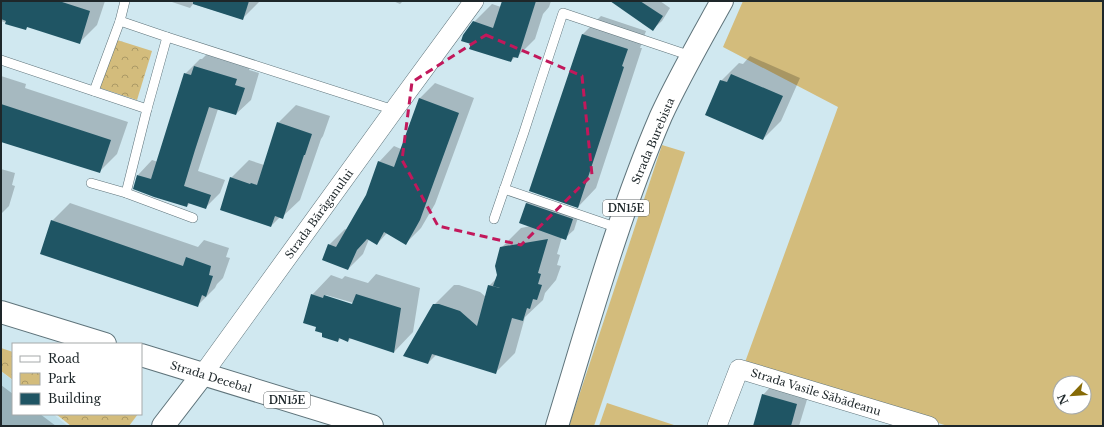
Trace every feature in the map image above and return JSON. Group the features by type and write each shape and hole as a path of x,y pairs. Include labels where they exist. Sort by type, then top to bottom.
{"main road":[{"name":"Strada Burebista","path":"557,426 618,228 662,116 691,56 722,1"},
{"path":"1,312 102,343"},
{"name":"Strada Decebal","path":"142,355 372,426"},
{"name":"Strada Bărăganului","path":"163,426 203,374"}],"street":[{"name":"Strada Bărăganului","path":"203,374 474,1"},
{"name":"Strada Vasile Săbădeanu","path":"717,426 739,369 929,426"}],"lane":[{"path":"94,91 120,21 125,1"},
{"path":"494,219 563,13 691,56"},
{"path":"120,21 394,110"},
{"path":"126,193 167,37"},
{"path":"1,60 147,110"},
{"path":"92,183 126,193 193,218"},
{"path":"504,189 618,228"}],"highlighted area":[{"path":"486,35 582,76 592,175 521,245 438,226 402,160 412,82"}],"shaded area":[{"path":"1,371 12,380 12,415 54,415 68,426 1,426"}],"green space":[{"path":"743,1 1103,1 1103,426 948,426 744,365 838,107 723,47"},
{"path":"114,39 152,51 137,100 100,88"},
{"path":"662,145 685,152 594,426 569,426"},
{"path":"1,348 12,352 12,379 1,371"},
{"path":"607,403 677,426 599,426"},
{"path":"57,415 137,415 129,426 71,426"}],"building":[{"path":"1,1 59,1 90,11 80,44 27,27 26,30 5,24 6,21 1,19"},
{"path":"193,1 249,1 243,20 193,4"},
{"path":"502,1 536,1 518,58 513,57 511,62 469,49 471,44 461,41 463,35 473,21 493,28"},
{"path":"610,1 640,1 663,16 653,31"},
{"path":"582,34 628,49 622,66 624,67 578,208 529,191"},
{"path":"194,66 237,79 235,85 245,88 236,115 209,107 195,150 184,186 211,195 206,209 188,203 187,207 133,189 137,175 151,179 184,73 191,75"},
{"path":"731,74 783,96 763,140 705,115 720,80 727,82"},
{"path":"419,98 459,113 420,220 406,245 384,232 377,245 367,239 357,250 348,270 322,260 328,244 336,247 366,195 378,161 394,167"},
{"path":"1,104 111,140 100,173 1,142"},
{"path":"277,122 312,134 283,219 275,216 271,227 220,210 230,177 257,185"},
{"path":"526,203 573,219 566,240 519,223"},
{"path":"51,220 183,266 186,257 211,266 209,275 213,276 206,297 202,295 198,307 40,254"},
{"path":"548,239 538,273 541,274 538,284 542,285 537,300 533,299 530,309 527,308 523,321 512,318 496,374 432,354 428,364 403,356 433,304 439,304 460,311 477,326 488,285 500,288 493,286 497,275 495,266 500,247"},
{"path":"311,294 323,298 324,295 352,304 356,294 401,308 394,353 349,338 348,342 339,338 338,342 322,337 322,333 315,331 316,327 303,323"},
{"path":"762,394 797,404 791,426 753,426"}]}
